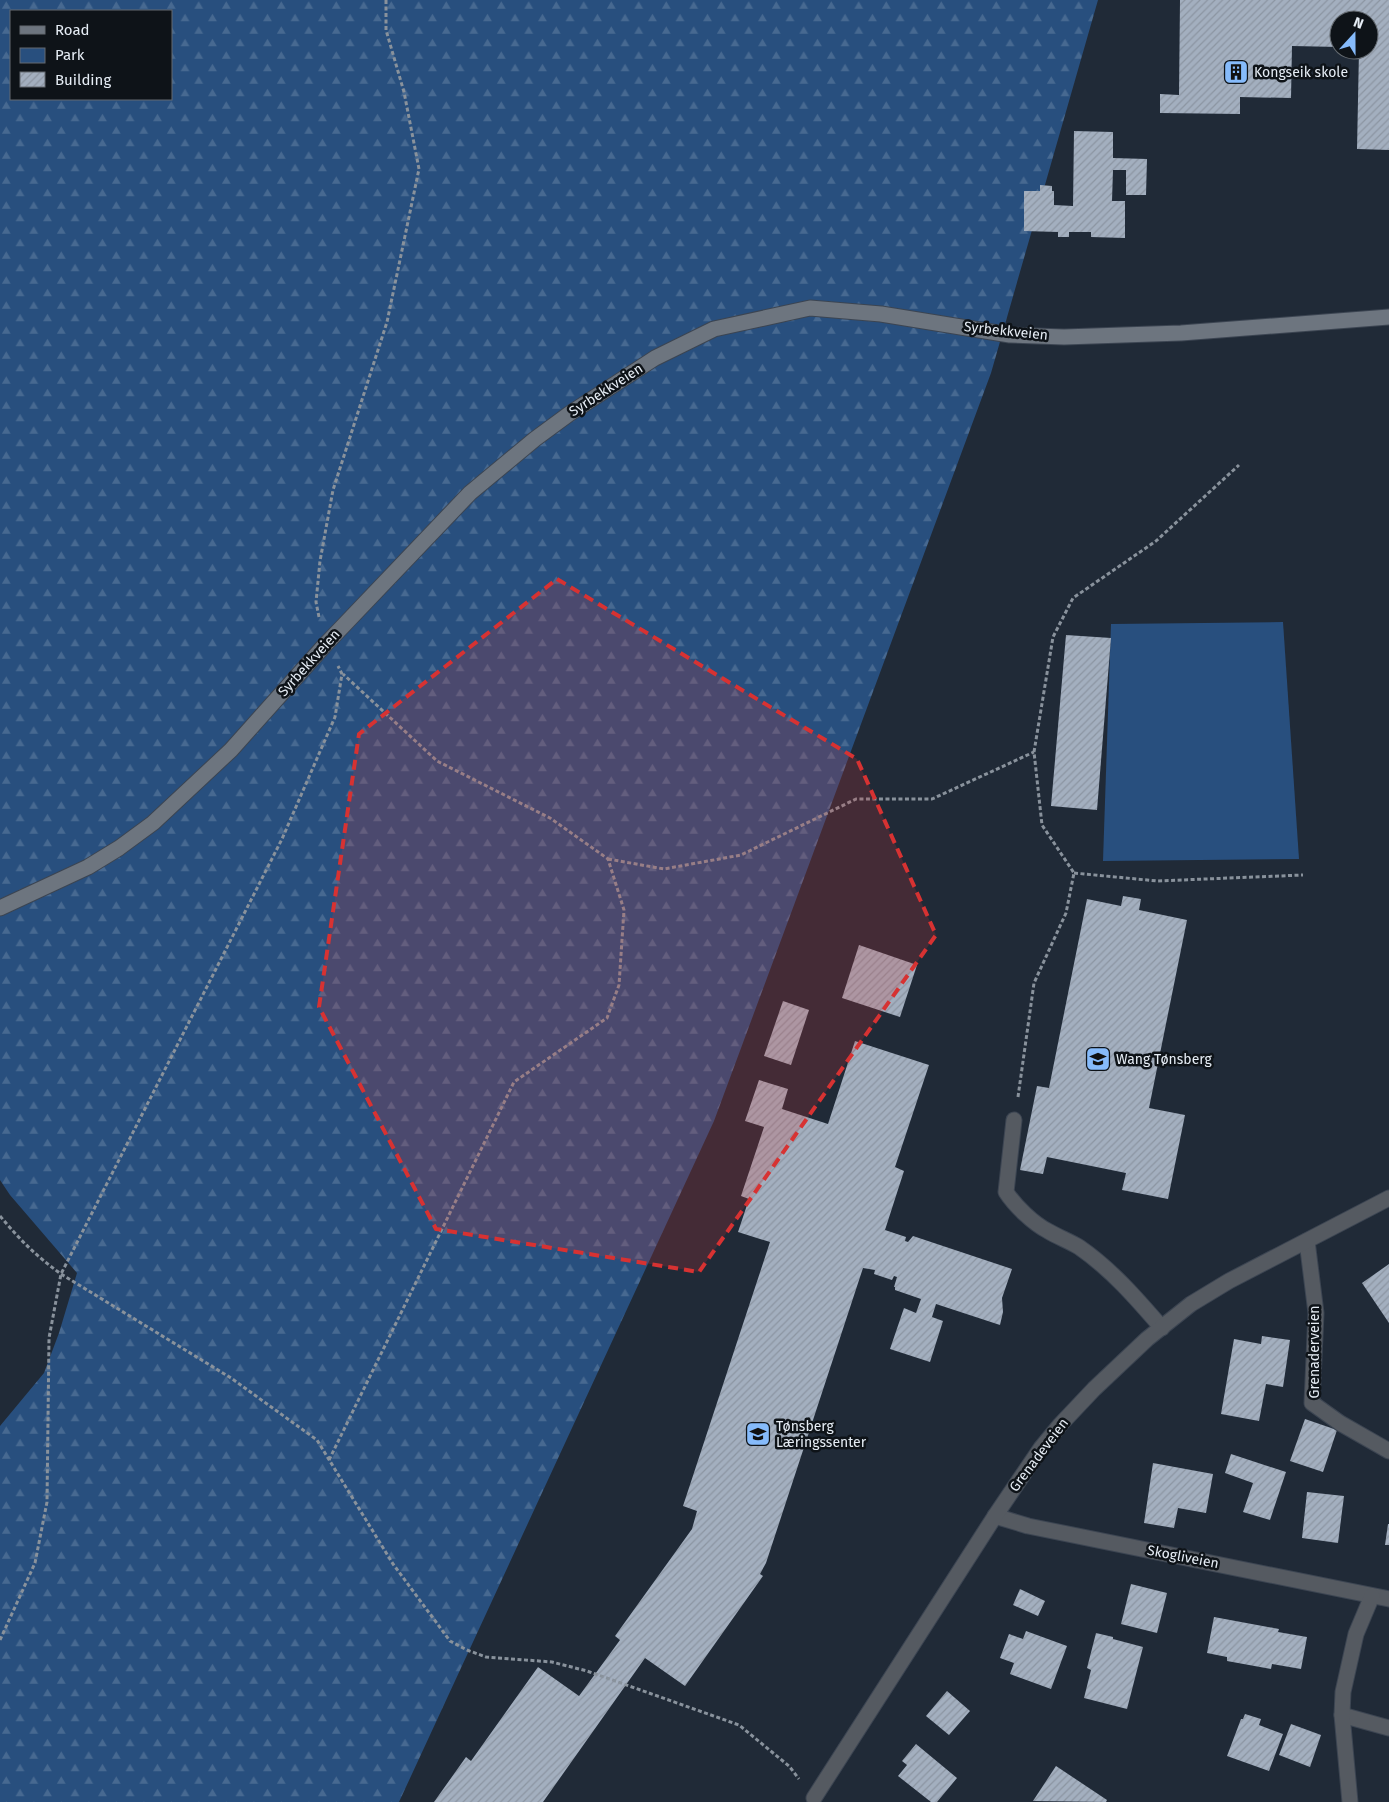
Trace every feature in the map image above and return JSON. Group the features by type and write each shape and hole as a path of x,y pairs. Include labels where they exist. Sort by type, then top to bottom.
{"main road":[{"name":"Syrbekkveien","path":"0,908 88,867 119,848 153,823 232,750 324,646 470,493 535,439 569,414 655,358 714,329 810,308 881,314 1010,335 1064,337 1181,333 1389,317"}],"street":[{"path":"1014,1120 1006,1192 1012,1202 1045,1230 1078,1247 1108,1271 1132,1292 1162,1328"},
{"name":"Grenadeveien","path":"815,1801 995,1516 1041,1448 1094,1389 1147,1339 1191,1304 1389,1198"},
{"name":"Grenaderveien","path":"1307,1241 1316,1313 1312,1403 1340,1423 1389,1451"},
{"name":"Skogliveien","path":"995,1516 1028,1526 1389,1599"},
{"path":"1350,1802 1342,1715 1344,1692 1356,1634 1372,1596"},
{"path":"1342,1715 1389,1728"}],"path":[{"path":"386,0 386,30 404,92 419,169 387,322 333,490 320,560 316,602 324,646 342,674 437,761 550,818 608,859 664,869 741,855 856,799 932,799 1034,752"},
{"path":"1014,1120 1034,983 1066,913 1074,873 1042,825 1034,752 1053,637 1073,598 1156,541 1239,465"},
{"path":"0,1640 35,1563 47,1502 48,1338 61,1274 282,839 334,718 342,674"},
{"path":"329,1460 514,1082 607,1018 619,985 624,910 608,859"},
{"path":"1074,873 1157,881 1303,875"},
{"path":"0,1216 20,1241 36,1256 61,1274 231,1378 317,1440 393,1564 450,1641 486,1657 552,1662 587,1671 739,1725 789,1766 815,1801"}],"highlighted area":[{"path":"557,579 857,759 936,935 699,1272 436,1229 319,1007 359,734"}],"green space":[{"path":"0,0 1098,0 991,373 714,1121 399,1802 0,1802 0,1426 44,1373 59,1333 77,1273 10,1195 0,1180"},
{"path":"1283,622 1299,859 1103,861 1111,624"}],"building":[{"name":"Kongseik skole","path":"1180,0 1389,0 1389,150 1357,149 1359,60 1379,60 1379,10 1329,10 1329,47 1292,46 1291,98 1240,97 1240,114 1160,113 1160,94 1179,95"},
{"path":"1074,131 1113,132 1113,158 1147,159 1146,195 1126,195 1126,170 1113,170 1112,201 1125,201 1125,238 1091,237 1091,232 1069,232 1069,237 1058,237 1058,232 1024,231 1024,191 1040,191 1040,185 1052,186 1054,205 1073,206"},
{"path":"1066,635 1111,638 1097,810 1051,806"},
{"path":"1123,896 1141,899 1139,910 1187,920 1149,1108 1185,1115 1168,1199 1122,1190 1126,1173 1047,1157 1043,1174 1020,1170 1037,1086 1049,1088 1087,899 1121,906"},
{"path":"859,945 917,965 900,1017 842,998"},
{"path":"783,1001 809,1010 791,1065 764,1056"},
{"name":"Tønsberg Læringssenter","path":"855,1041 929,1065 895,1167 904,1171 885,1230 906,1237 905,1241 908,1242 913,1236 1012,1269 1002,1298 1003,1312 1000,1325 936,1304 932,1317 943,1321 930,1362 890,1349 904,1308 916,1313 921,1299 895,1290 897,1277 894,1276 892,1280 874,1274 875,1270 863,1268 766,1563 760,1574 763,1576 685,1686 645,1658 543,1802 434,1802 466,1757 471,1761 538,1667 579,1696 620,1640 615,1636 692,1529 697,1511 683,1506 770,1242 738,1232 749,1199 741,1196 764,1127 745,1121 759,1080 788,1089 782,1109 828,1124"},
{"path":"1389,1264 1389,1323 1362,1283"},
{"path":"1262,1336 1290,1340 1283,1387 1266,1384 1259,1421 1221,1414 1234,1339 1261,1344"},
{"path":"1305,1419 1337,1430 1323,1472 1290,1461"},
{"path":"1231,1454 1286,1472 1270,1520 1243,1512 1253,1483 1225,1473"},
{"path":"1153,1463 1213,1474 1206,1513 1178,1508 1174,1528 1144,1523"},
{"path":"1307,1492 1344,1496 1338,1543 1302,1538"},
{"path":"1388,1524 1389,1545 1385,1545"},
{"path":"1131,1584 1167,1593 1157,1633 1121,1624"},
{"path":"1020,1589 1045,1601 1038,1616 1013,1605"},
{"path":"1214,1617 1279,1629 1278,1632 1307,1637 1301,1669 1272,1664 1271,1669 1227,1661 1227,1657 1207,1653"},
{"path":"1026,1631 1067,1646 1051,1689 1010,1674 1014,1663 1000,1658 1009,1634 1023,1639"},
{"path":"1096,1633 1143,1647 1127,1709 1084,1698 1091,1670 1087,1668"},
{"path":"947,1691 970,1711 949,1735 926,1716"},
{"path":"1245,1714 1261,1719 1259,1725 1283,1734 1269,1771 1227,1756 1241,1719 1243,1719"},
{"path":"1291,1724 1321,1735 1310,1767 1279,1755"},
{"path":"916,1744 957,1778 937,1802 931,1802 898,1776 907,1765 902,1761"},
{"path":"1056,1766 1107,1800 1106,1802 1033,1801"}],"place":[{"name":"Kongseik skole","path":"1236,72"},
{"name":"Wang Tønsberg","path":"1098,1059"},
{"name":"Tønsberg Læringssenter","path":"758,1434"}]}
